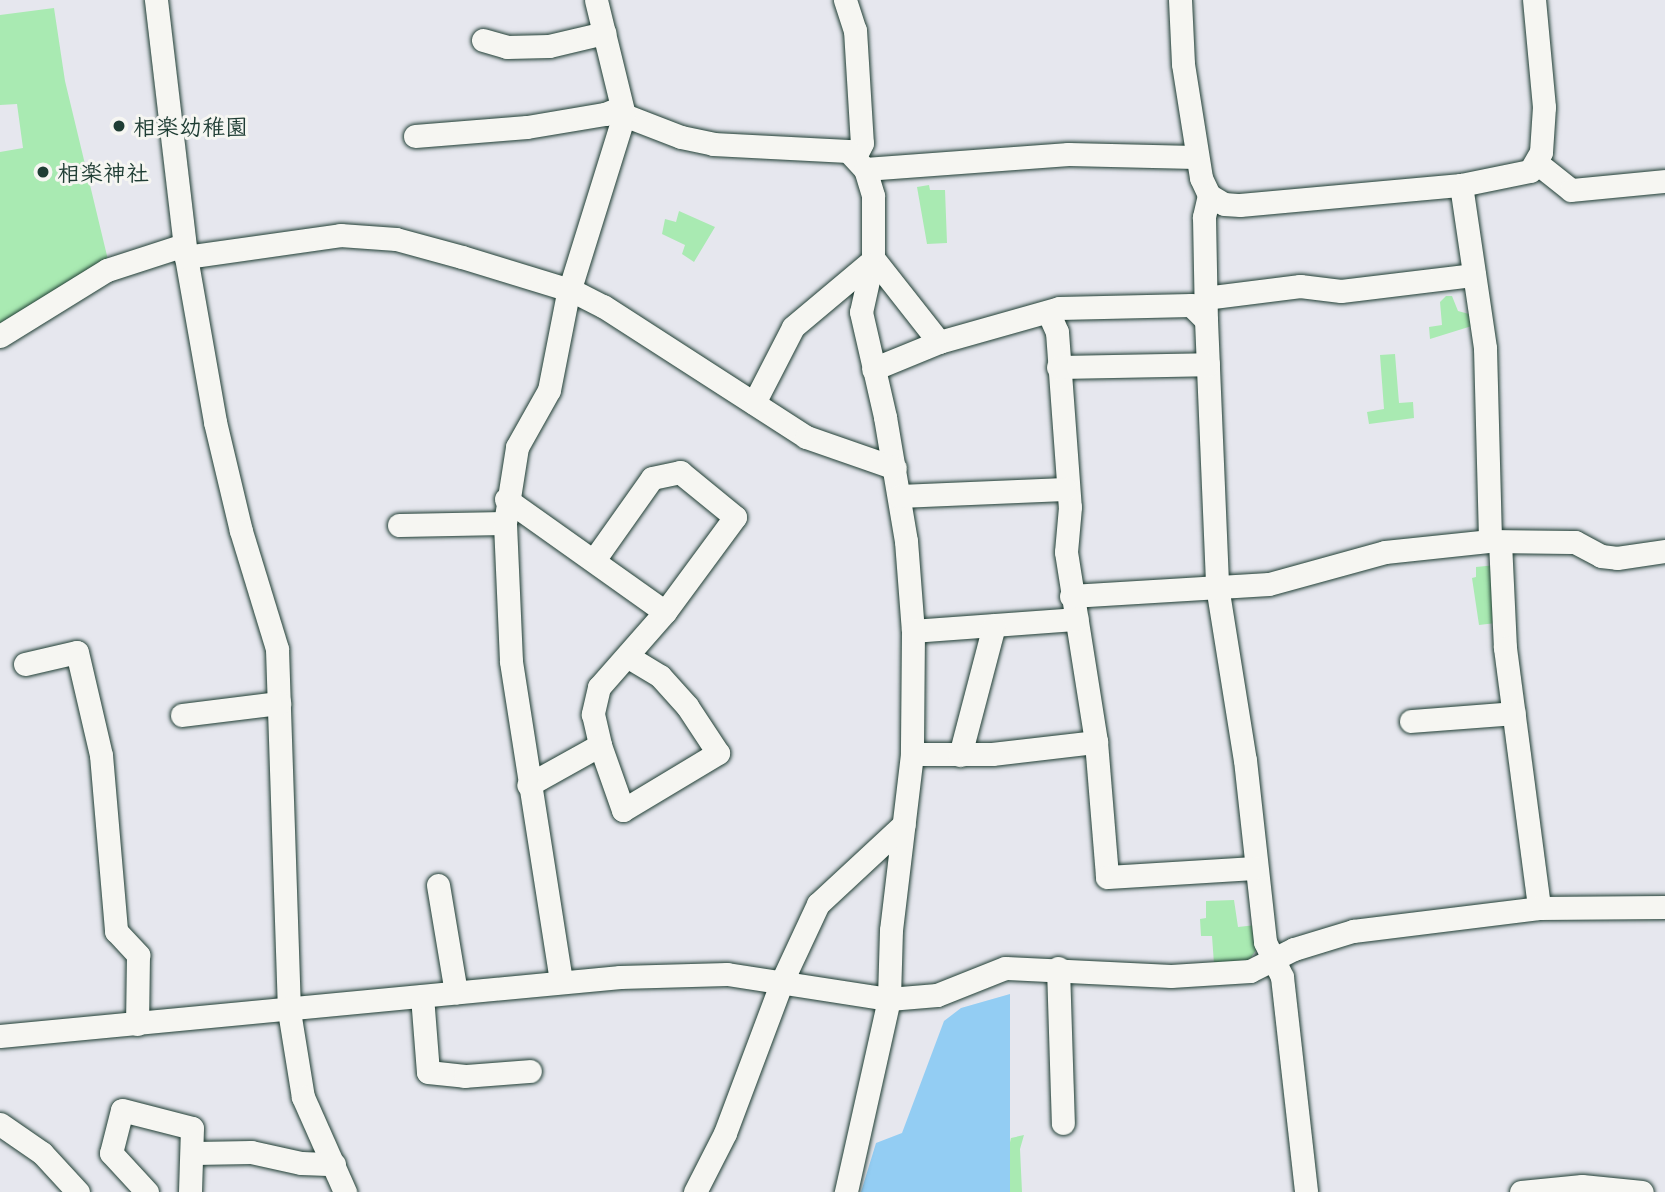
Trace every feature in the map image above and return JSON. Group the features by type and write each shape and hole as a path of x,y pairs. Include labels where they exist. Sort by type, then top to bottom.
{"street":[{"path":"156,0 185,251 218,434 277,649 289,1012 303,1097 345,1192"},
{"path":"561,981 527,785 511,661 505,523 506,499 517,447 549,390 567,298 573,292 623,111 596,0"},
{"path":"845,0 855,30 862,143 860,162 873,196 871,261 861,312 895,468 913,631 912,754 891,930 889,999 846,1192"},
{"path":"1180,0 1195,157 1209,195 1204,217 1205,309 1217,586 1245,760 1265,942 1282,977 1306,1192"},
{"path":"1209,195 1224,204 1240,205 1461,185 1521,174 1537,163 1544,107 1534,0"},
{"path":"484,40 507,47 549,46 604,33"},
{"path":"415,136 527,127 623,111 681,137 713,144 836,149 860,162 1068,154 1195,157"},
{"path":"1537,163 1571,190 1665,181"},
{"path":"1461,185 1485,348 1495,542 1505,648 1539,908"},
{"path":"0,335 107,270 185,251 340,235 396,239 573,292 668,345 754,403 824,445 895,468"},
{"path":"871,261 939,342"},
{"path":"754,403 793,327 871,261"},
{"path":"873,369 939,342 1049,314 1059,308 1097,304 1177,304 1205,309 1300,286 1341,291 1474,275"},
{"path":"1049,314 1057,332 1071,596 1096,741 1107,877 1255,868"},
{"path":"1058,367 1208,364"},
{"path":"594,560 652,478 680,472 736,517 665,612 599,687 593,714 600,745 623,810 718,753 687,706 660,676 628,657"},
{"path":"899,496 1065,489"},
{"path":"506,499 665,612"},
{"path":"400,526 505,523"},
{"path":"1071,596 1269,584 1385,552 1495,542 1575,542 1601,556 1616,558 1665,551"},
{"path":"913,631 1077,619"},
{"path":"960,755 994,625"},
{"path":"25,664 77,652 101,755 116,931 138,955 137,1024"},
{"path":"182,715 279,703"},
{"path":"1411,721 1514,713"},
{"path":"912,754 960,755 1096,741"},
{"path":"527,785 600,745"},
{"path":"695,1192 725,1133 783,979 818,904 904,824"},
{"path":"438,885 456,993"},
{"path":"0,1036 289,1012 561,981 727,974 783,979 889,999 937,995 1005,968 1058,968 1171,976 1250,971 1272,959 1353,931 1539,908 1665,906"},
{"path":"1058,968 1063,1123"},
{"path":"422,996 428,1072 465,1076 530,1071"},
{"path":"147,1192 111,1153 122,1110 192,1128 195,1153 190,1192"},
{"path":"0,1124 41,1153 78,1192"},
{"path":"195,1153 251,1152 301,1163 334,1164"},
{"path":"1521,1192 1583,1185 1642,1192"}],"green space":[{"name":"相楽神社","path":"54,8 65,81 109,264 0,330 0,152 23,148 17,104 0,105 0,15"},
{"path":"929,185 930,190 945,190 947,243 927,244 917,187"},
{"path":"679,211 715,227 694,262 682,254 685,245 662,234 665,219 676,222"},
{"path":"1446,296 1452,296 1458,311 1469,314 1475,325 1430,339 1429,327 1442,325 1440,302"},
{"path":"1395,354 1399,403 1413,402 1414,418 1369,424 1367,412 1384,409 1380,355"},
{"path":"1496,565 1496,623 1479,625 1472,578 1476,577 1476,567"},
{"path":"1234,900 1238,927 1256,925 1258,947 1248,962 1214,964 1212,936 1201,936 1200,919 1206,918 1206,901"},
{"path":"1024,1135 1020,1149 1022,1192 1010,1192 1007,1155 1011,1138"}],"water":[{"path":"1010,994 1010,1192 861,1192 876,1143 902,1133 944,1021 961,1008"}],"place":[{"name":"相楽幼稚園","path":"119,126"},
{"name":"相楽神社","path":"43,172"}]}
